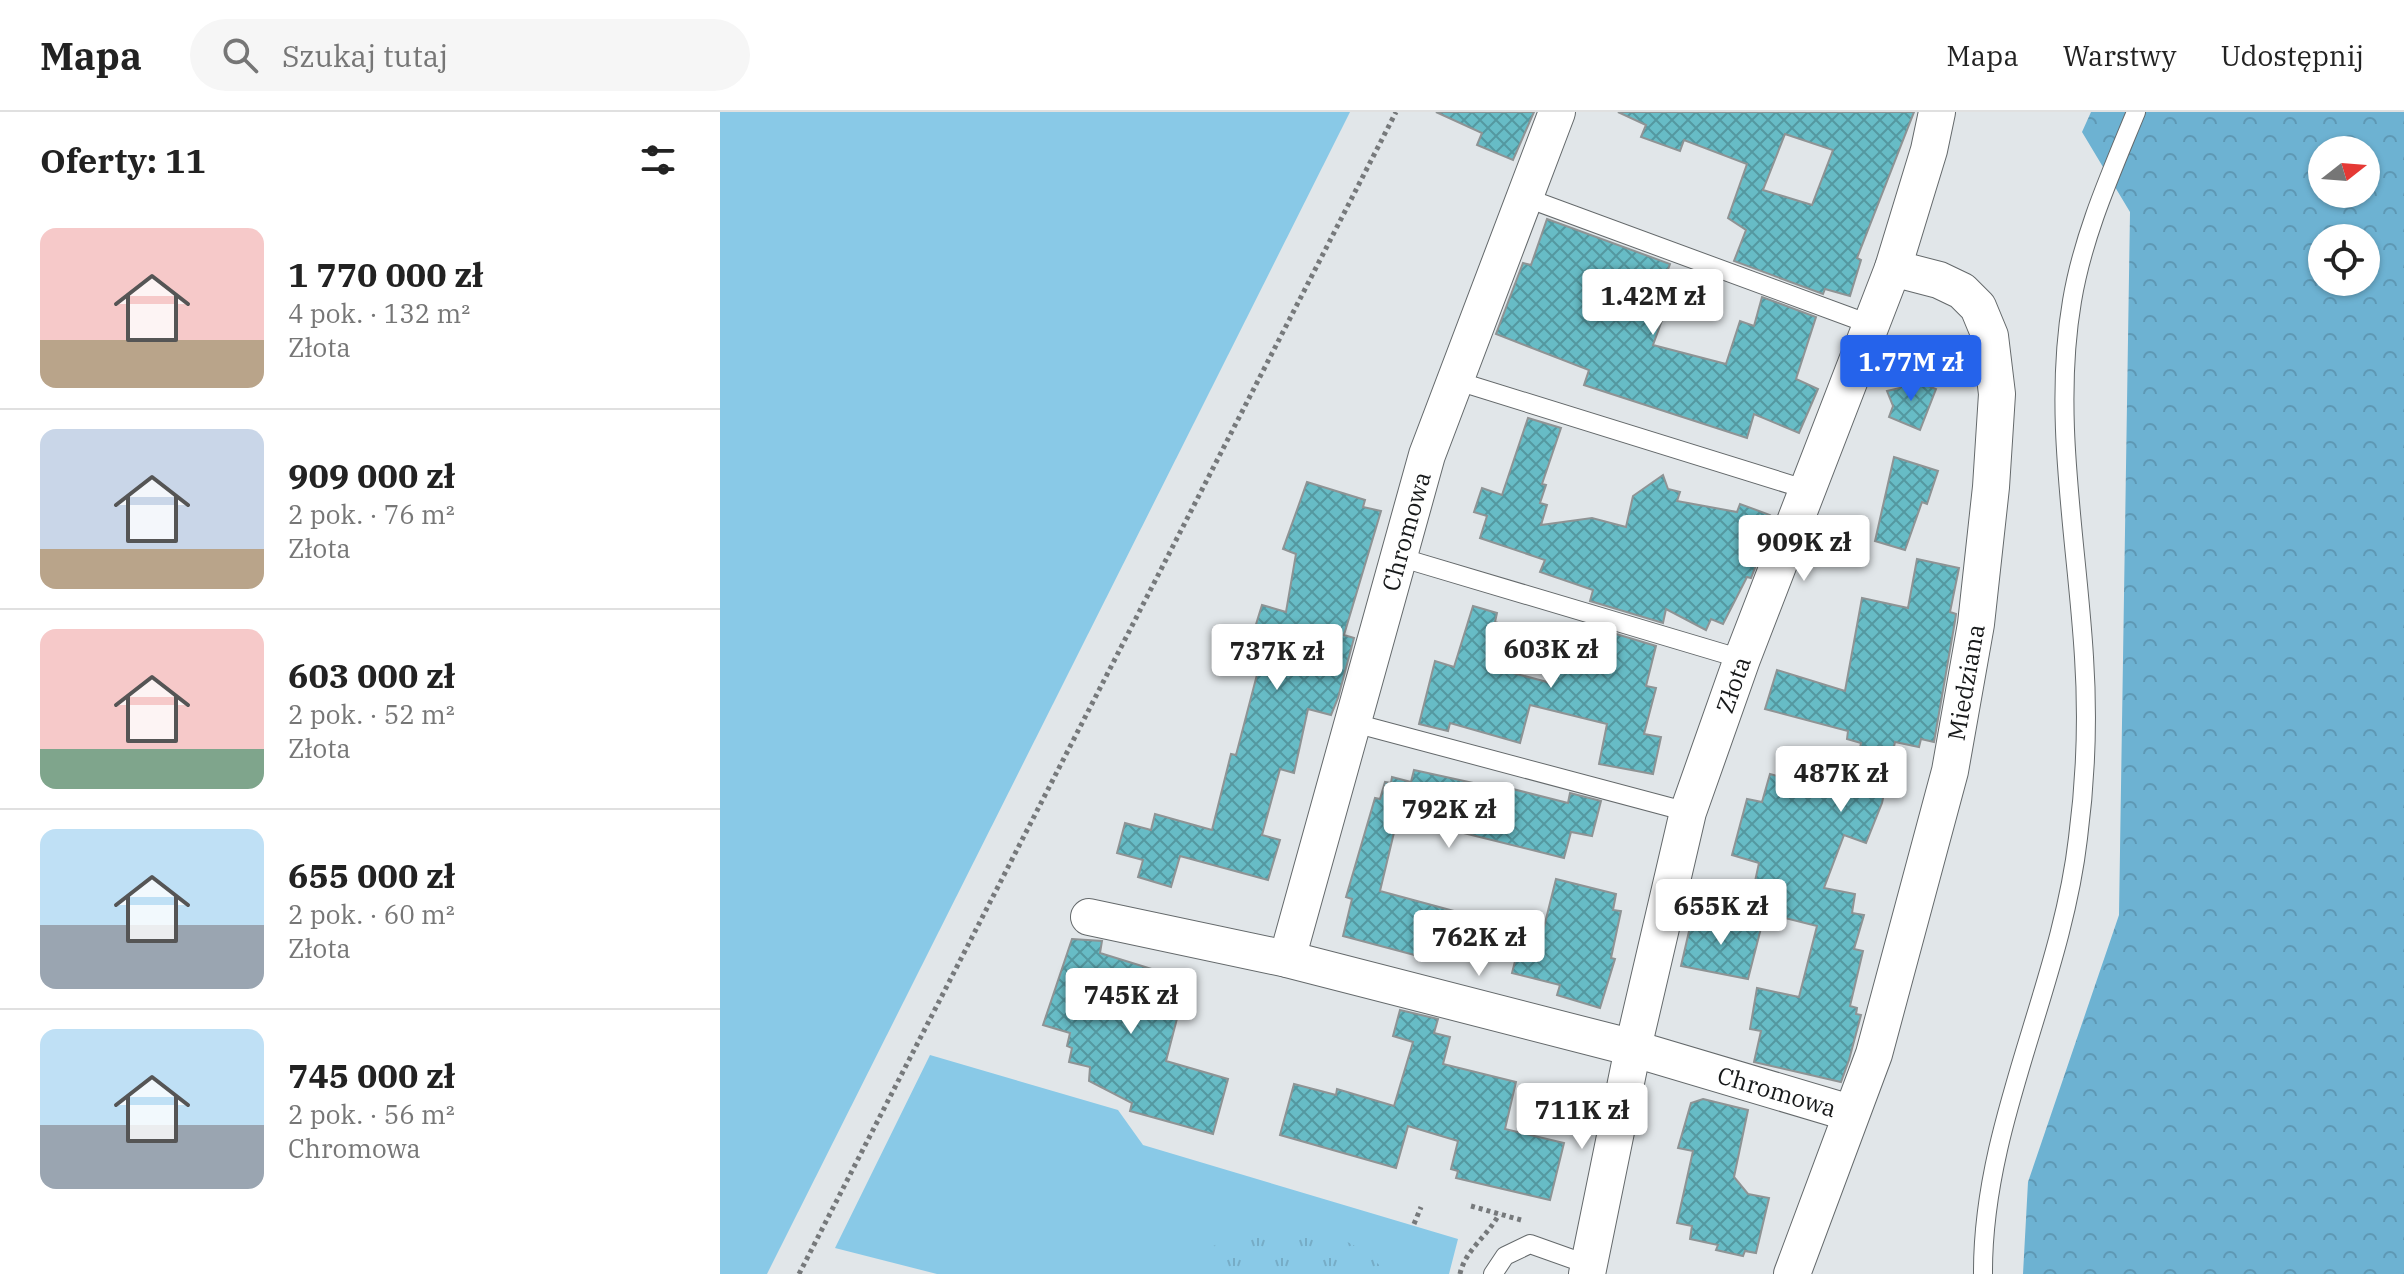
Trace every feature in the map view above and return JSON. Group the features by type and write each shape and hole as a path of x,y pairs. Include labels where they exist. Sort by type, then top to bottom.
{"street":[{"name":"Chromowa","path":"1287,959 1427,455 1557,112"},
{"name":"Złota","path":"1588,1269 1633,1048 1688,812 1742,659 1893,268 1929,150 1937,112"},
{"name":"Miedziana","path":"1792,1274 1874,1054 1950,771 1976,624 1997,394 1990,336 1978,307 1962,291 1939,280 1893,268"},
{"name":"Chromowa","path":"1089,917 1287,959 1633,1048 1850,1113"}],"lane":[{"path":"1983,1274 1983,1237 1995,1158 2061,931 2078,842 2087,749 2065,387 2072,301 2092,220 2136,112"},
{"path":"1524,197 1872,325"},
{"path":"1454,380 1808,490"},
{"path":"1399,557 1742,659"},
{"path":"1354,723 1688,812"},
{"path":"1493,1274 1505,1256 1530,1244 1588,1269"}],"path":[{"path":"799,1274 1396,112"},
{"path":"1414,1224 1421,1207"},
{"path":"1460,1274 1468,1253 1491,1230 1499,1214"}],"green space":[{"path":"720,112 1350,112 767,1274 720,1274"},
{"path":"2091,112 2404,112 2404,1274 2023,1274 2028,1182 2119,915 2130,212 2082,132"},
{"path":"930,1055 1118,1110 1143,1145 1458,1239 1449,1274 937,1274 835,1248"},
{"path":"1275,1227 1306,1229 1337,1237 1364,1252 1387,1274 1229,1274 1211,1247 1242,1233"}],"building":[{"path":"1436,112 1534,112 1513,160 1477,145 1482,133"},
{"path":"1618,112 1914,112 1857,258 1861,260 1850,296 1825,289 1823,294 1734,261 1746,230 1728,218 1747,164 1684,140 1680,151 1641,137 1646,125","holes":["1785,134 1833,150 1812,205 1763,190"]},
{"path":"1547,219 1670,264 1662,286 1673,290 1653,345 1726,364 1740,321 1754,326 1762,297 1816,317 1796,379 1818,389 1799,433 1754,414 1747,438 1584,385 1589,370 1496,334 1523,263 1531,265"},
{"path":"1905,377 1936,389 1920,430 1889,417 1893,406 1887,391 1900,388"},
{"path":"1528,418 1561,428 1542,484 1546,485 1540,503 1547,505 1541,525 1592,518 1626,527 1633,496 1663,475 1668,489 1680,492 1677,501 1737,512 1740,504 1770,515 1767,526 1771,527 1751,578 1747,577 1723,624 1711,619 1706,630 1666,609 1663,623 1590,601 1593,590 1540,572 1545,560 1480,538 1487,516 1474,512 1482,488 1502,495"},
{"path":"1894,457 1938,471 1927,504 1922,502 1905,550 1875,541"},
{"path":"1307,482 1365,500 1363,507 1381,511 1344,635 1354,638 1338,698 1331,715 1308,709 1294,773 1280,769 1262,835 1280,840 1268,880 1180,856 1171,887 1138,877 1143,860 1117,853 1125,823 1151,830 1155,814 1212,830 1231,754 1236,755 1259,667 1244,663 1262,605 1286,612 1296,554 1283,549"},
{"path":"1917,559 1959,568 1950,612 1956,614 1955,621 1934,742 1921,739 1919,747 1895,742 1882,803 1866,843 1844,835 1824,888 1855,894 1852,913 1864,915 1854,949 1863,951 1850,1006 1857,1008 1856,1014 1861,1015 1849,1060 1841,1082 1754,1062 1761,1031 1750,1029 1757,988 1799,997 1817,926 1749,909 1759,863 1732,855 1747,799 1762,802 1770,774 1850,796 1861,743 1847,739 1848,731 1765,709 1777,670 1845,691 1862,598 1908,608"},
{"path":"1473,606 1497,613 1495,622 1504,625 1494,668 1551,683 1565,633 1579,636 1583,624 1656,646 1646,686 1656,688 1644,734 1661,737 1653,774 1599,764 1607,724 1530,705 1520,743 1450,723 1448,731 1419,724 1435,661 1454,667"},
{"path":"1414,770 1496,788 1497,785 1568,803 1570,793 1601,801 1592,836 1571,832 1564,858 1419,822 1418,825 1397,820 1380,891 1476,917 1468,944 1439,936 1438,940 1427,938 1422,957 1343,936 1352,899 1346,897 1375,798 1380,799 1385,782 1391,783 1392,777 1411,782"},
{"path":"1556,879 1616,894 1613,910 1621,911 1611,958 1615,959 1600,1008 1557,995 1560,985 1512,973 1523,930 1542,935"},
{"path":"1693,914 1761,928 1748,979 1681,966"},
{"path":"1072,939 1102,941 1100,953 1187,980 1166,1061 1228,1079 1213,1134 1130,1111 1132,1103 1089,1081 1090,1067 1069,1062 1072,1048 1067,1046 1070,1033 1043,1025"},
{"path":"1400,1010 1438,1019 1434,1033 1450,1037 1443,1064 1516,1082 1505,1129 1564,1143 1550,1200 1456,1178 1458,1171 1451,1169 1458,1141 1408,1126 1396,1168 1280,1135 1294,1084 1336,1095 1337,1089 1394,1106 1413,1042 1393,1036"},
{"path":"1703,1099 1748,1110 1734,1177 1748,1194 1769,1198 1756,1253 1745,1251 1743,1256 1716,1250 1718,1245 1690,1239 1692,1226 1677,1223 1693,1151 1678,1148 1691,1103"}]}
